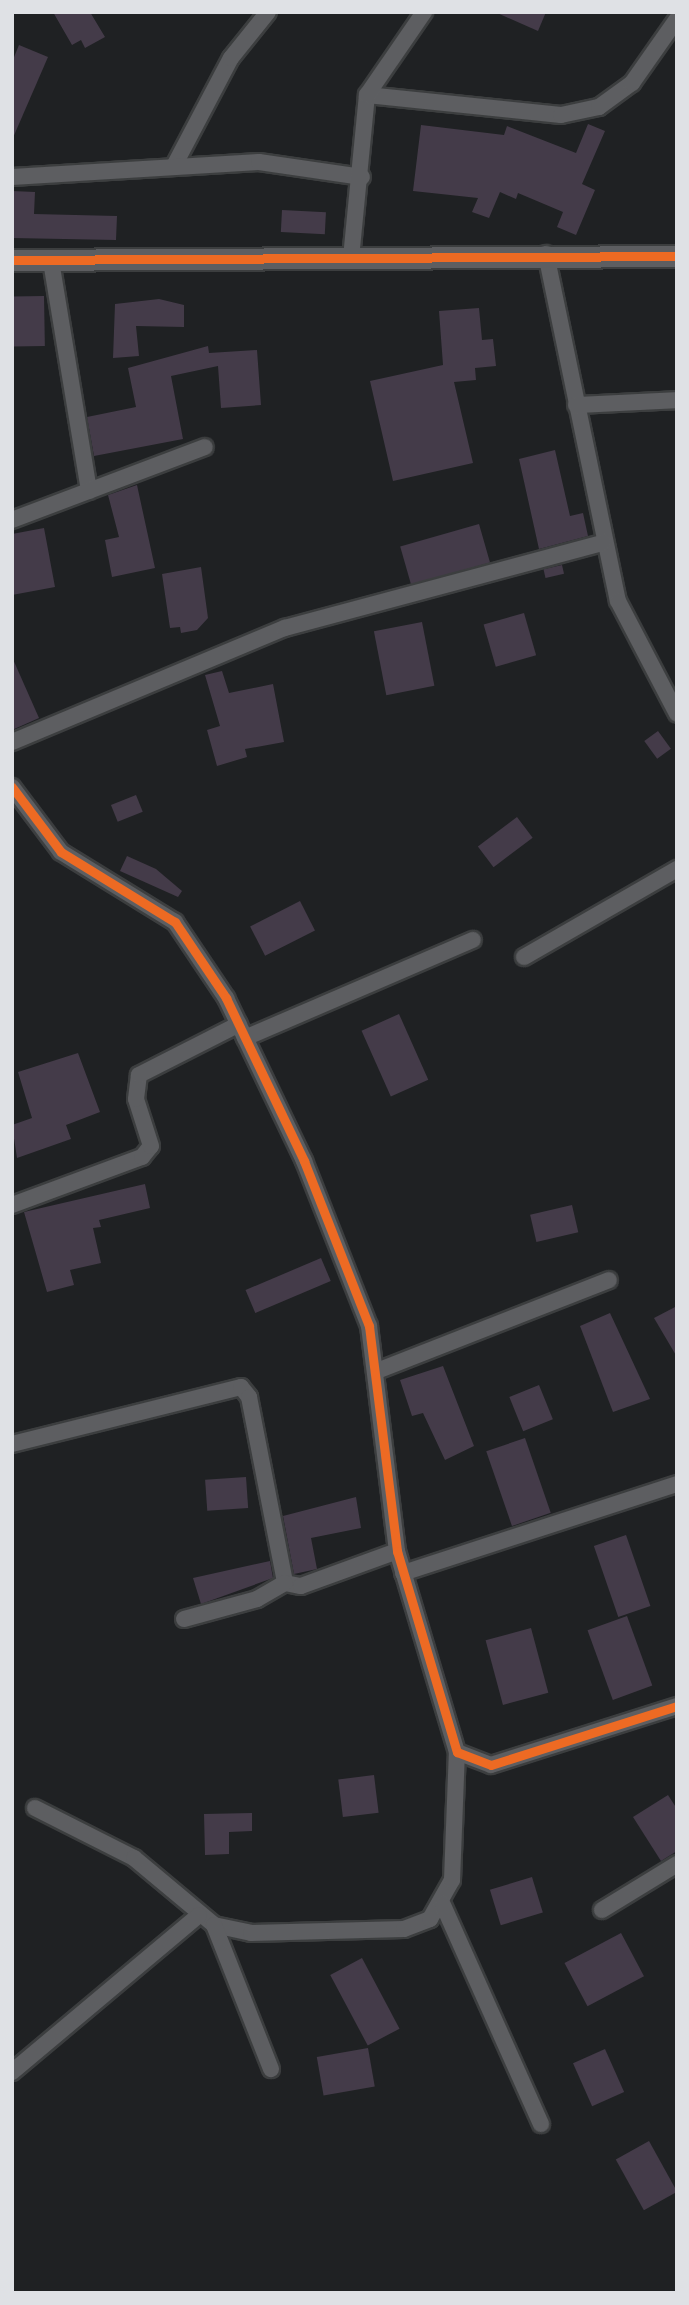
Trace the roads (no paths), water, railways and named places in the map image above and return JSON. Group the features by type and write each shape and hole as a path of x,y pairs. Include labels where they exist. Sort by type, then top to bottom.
{"street":[{"path":"174,166 231,58 268,12"},
{"path":"351,258 362,177 367,95 424,12"},
{"path":"367,95 561,115 599,107 632,83 677,19"},
{"path":"12,177 259,162 362,177"},
{"path":"546,254 603,543 618,601 677,714"},
{"path":"12,260 546,254 677,256"},
{"path":"51,261 89,491"},
{"path":"576,405 677,400"},
{"path":"12,520 205,447"},
{"path":"12,742 285,628 603,543"},
{"path":"12,787 61,852 175,922 242,1031 325,1211 369,1326 377,1371 397,1551 457,1752 452,1880 443,1905 430,1919 404,1929 368,1933 251,1933 214,1925 134,1858 34,1808"},
{"path":"524,957 677,869"},
{"path":"12,1205 142,1157 151,1146 136,1099 139,1074 473,940"},
{"path":"377,1371 609,1280"},
{"path":"12,1444 241,1387 249,1397 285,1583"},
{"path":"403,1573 677,1483"},
{"path":"184,1619 257,1599 285,1583 301,1586 397,1551"},
{"path":"457,1752 491,1765 676,1708"},
{"path":"602,1910 677,1864"},
{"path":"443,1905 541,2124"},
{"path":"12,2072 199,1915"},
{"path":"214,1925 271,2069"}]}
